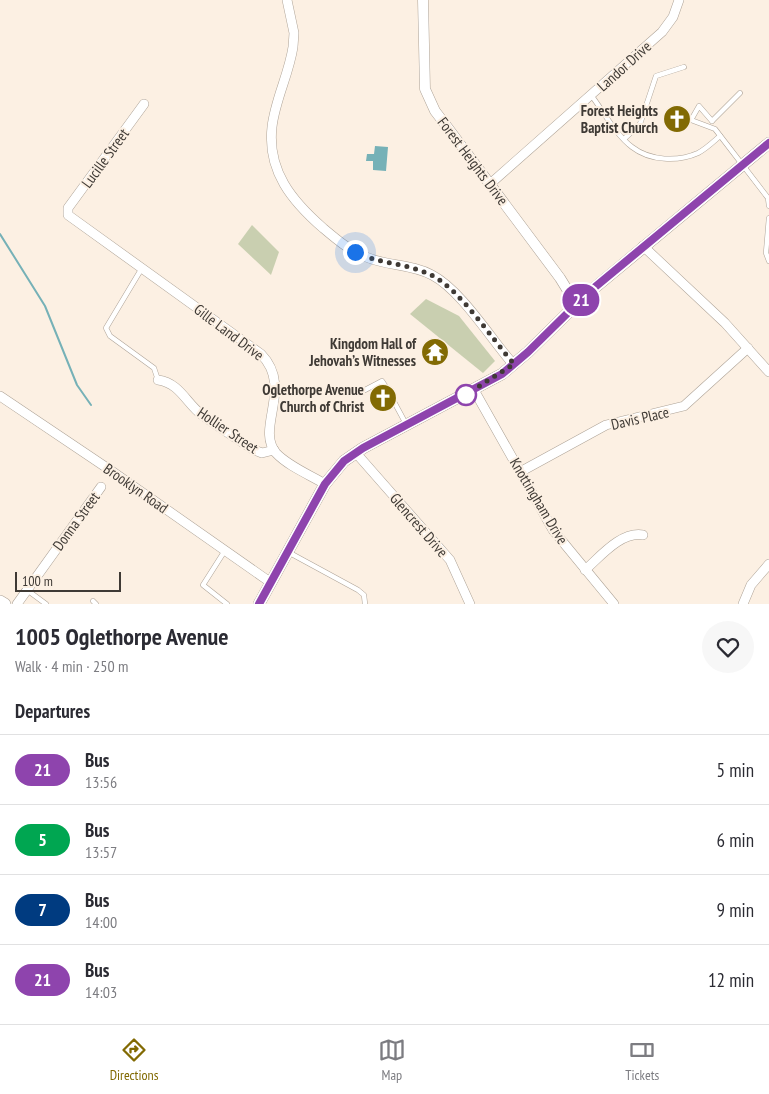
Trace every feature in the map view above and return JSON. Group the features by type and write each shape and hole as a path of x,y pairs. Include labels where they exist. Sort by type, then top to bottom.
{"main road":[{"path":"259,604 325,484 338,467 356,453 474,390 514,364 576,304 642,246 769,142"},
{"path":"0,601 5,604"}],"street":[{"path":"287,0 294,33 293,47 272,135 277,171 289,195 333,237 355,252 376,261 421,270 441,280 514,364"},
{"name":"Forest Heights Drive","path":"423,0 424,80 428,98 445,124 560,278 576,304"},
{"name":"Landor Drive","path":"490,184 662,32 673,17 679,0"},
{"name":"Lucille Street","path":"68,213 68,208 144,104"},
{"name":"Gille Land Drive","path":"68,213 70,217 240,337 270,364 275,382 270,437 274,450"},
{"path":"642,246 725,323 769,372"},
{"name":"Davis Place","path":"520,472 606,425 684,406 748,348"},
{"name":"Hollier Street","path":"158,380 171,384 185,395 198,412 254,450 262,453 274,450"},
{"name":"Knottingham Drive","path":"474,390 553,530 614,604"},
{"name":"Brooklyn Road","path":"0,396 113,472 224,552 270,582"},
{"path":"274,450 284,459 325,484"},
{"name":"Glencrest Drive","path":"356,453 450,560 470,604"},
{"name":"Donna Street","path":"17,604 101,487"},
{"path":"585,570 621,540 633,534 643,535"},
{"path":"743,604 750,585 769,564"}],"lane":[{"path":"624,139 640,124 656,76 684,66"},
{"path":"709,127 712,121 740,93"},
{"path":"591,95 624,139 645,155 672,159 700,152 720,136"},
{"path":"712,121 703,108 696,108 691,120 715,129 768,198 769,206"},
{"path":"769,218 766,253 769,261"},
{"name":"Hollier Street","path":"142,268 106,328 115,340 154,368 158,380"},
{"path":"362,391 382,381 407,426"},
{"path":"224,552 203,585 227,604"},
{"path":"287,552 358,590 364,594 365,604"},
{"path":"27,590 46,604"}],"green space":[{"path":"252,225 279,252 271,275 238,244"},
{"path":"426,299 459,316 495,361 483,373 410,314"}],"water":[{"path":"375,146 388,147 386,171 373,170 373,161 366,161 367,154 374,154"}],"waterway":[{"path":"0,234 45,306 77,385 91,405"}],"bus line":[{"name":"21","path":"259,604 319,494 332,474 344,461 363,448 502,374 528,352 589,292 642,246 769,143"}],"place":[{"name":"Forest Heights Baptist Church","path":"677,119"},
{"name":"Kingdom Hall of Jehovah’s Witnesses","path":"435,352"},
{"name":"Oglethorpe Avenue Church of Christ","path":"383,398"}],"route":[{"path":"355,252 376,261 421,270 441,280 514,364 502,374 462,397 466,395"}]}
